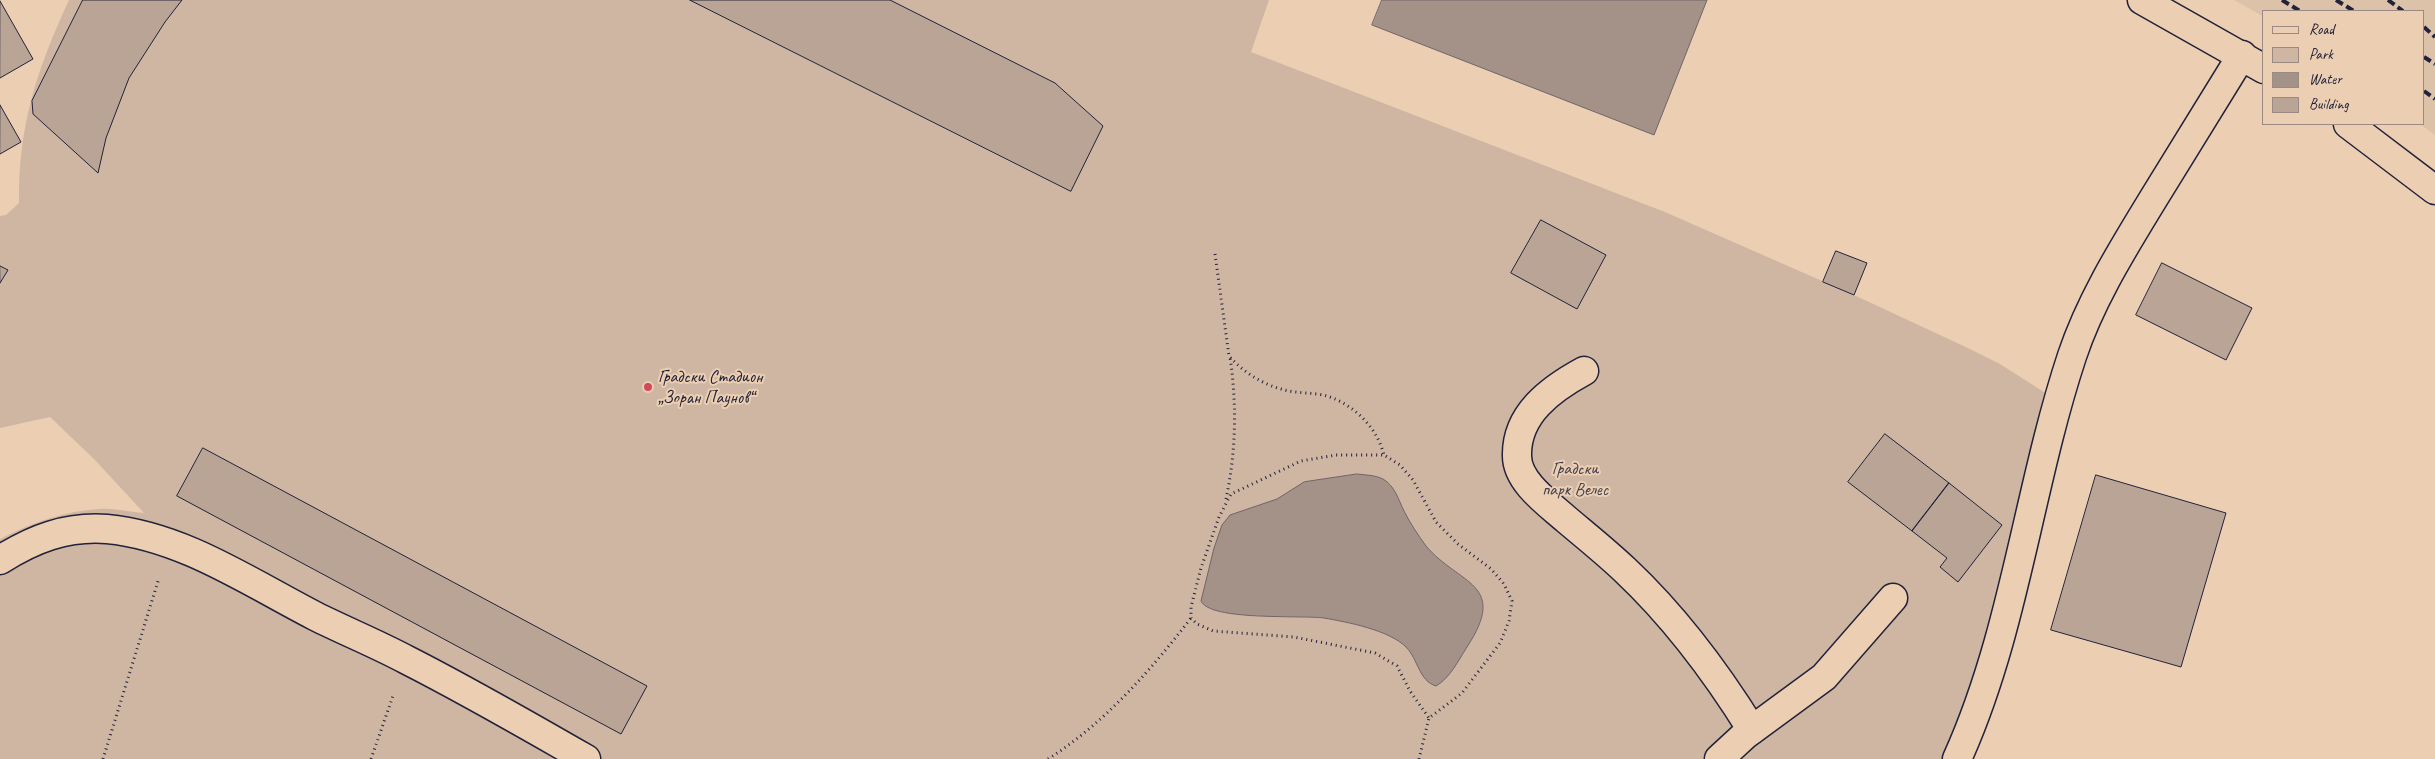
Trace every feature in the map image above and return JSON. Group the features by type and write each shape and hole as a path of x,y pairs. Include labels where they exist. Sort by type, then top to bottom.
{"main road":[{"path":"1957,759 1979,704 2000,641 2053,421 2079,337 2131,235 2253,62 2142,0"},
{"path":"2349,125 2435,190"},
{"path":"1584,371 1552,390 1528,416 1519,439 1517,456 1521,472 1534,490 1625,570 1662,608 1705,658 1752,730"},
{"path":"0,560 23,546 46,536 67,531 106,529 169,543 241,576 316,616 406,659 586,759"},
{"path":"1719,759 1752,730 1831,671 1893,598"}],"path":[{"path":"1215,254 1230,356 1235,429 1231,476 1226,500 1201,568 1191,607 1192,618 1197,624 1213,631 1294,637 1375,653 1397,666 1410,692 1429,718"},
{"path":"1230,356 1238,366 1281,389 1327,396 1345,404 1370,426 1378,438 1384,455"},
{"path":"1226,500 1241,488 1301,461 1336,455 1384,455 1400,464 1413,480 1436,522 1458,544 1491,569 1504,584 1512,601 1509,621 1492,656 1462,693 1429,718 1419,759"},
{"path":"103,759 169,543"},
{"path":"1048,759 1090,729 1115,706 1156,662 1192,618"},
{"path":"371,759 406,659"}],"shaded area":[{"path":"2234,0 2435,0 2435,135 2421,125 2425,125 2425,10 2262,10 2262,16"}],"green space":[{"name":"Градски парк Велес","path":"69,0 1269,0 1251,52 1665,212 1854,295 1970,349 2000,364 2058,401 1957,759 0,759 0,539 36,523 73,512 105,509 144,513 94,459 50,417 0,428 0,283 7,270 0,266 0,216 6,215 19,203 22,148 32,98 48,50"}],"water":[{"path":"1382,0 1707,0 1654,135 1372,25"},
{"path":"1357,474 1370,475 1387,482 1426,546 1439,559 1475,587 1481,597 1483,610 1479,626 1453,669 1436,686 1422,675 1406,647 1399,641 1379,631 1356,624 1324,618 1257,616 1221,612 1208,607 1201,601 1214,548 1222,525 1230,515 1277,499 1304,482"}],"building":[{"path":"83,0 182,0 165,22 129,78 106,138 98,173 33,114 32,101"},
{"path":"690,0 890,0 1055,83 1103,126 1071,191"},
{"path":"0,1 33,59 0,78"},
{"path":"0,105 21,142 0,154"},
{"path":"1541,220 1606,255 1577,309 1511,273"},
{"path":"1836,251 1867,263 1854,295 1823,282"},
{"path":"2162,263 2252,308 2226,360 2136,315"},
{"path":"0,266 8,270 0,283"},
{"path":"1885,434 1949,483 1912,531 1848,482"},
{"path":"203,448 647,686 621,734 177,496"},
{"path":"2096,475 2226,513 2181,667 2051,630"},
{"path":"1949,483 2002,525 1958,582 1940,567 1947,558 1912,531"}],"railway":[{"path":"2282,0 2298,10"},
{"path":"2336,0 2352,10"},
{"path":"2388,0 2402,10"},
{"path":"2425,28 2435,37"},
{"path":"2425,58 2435,64"},
{"path":"2425,92 2435,99"}],"place":[{"name":"Градски Стадион „Зоран Паунов“","path":"648,387"}]}
